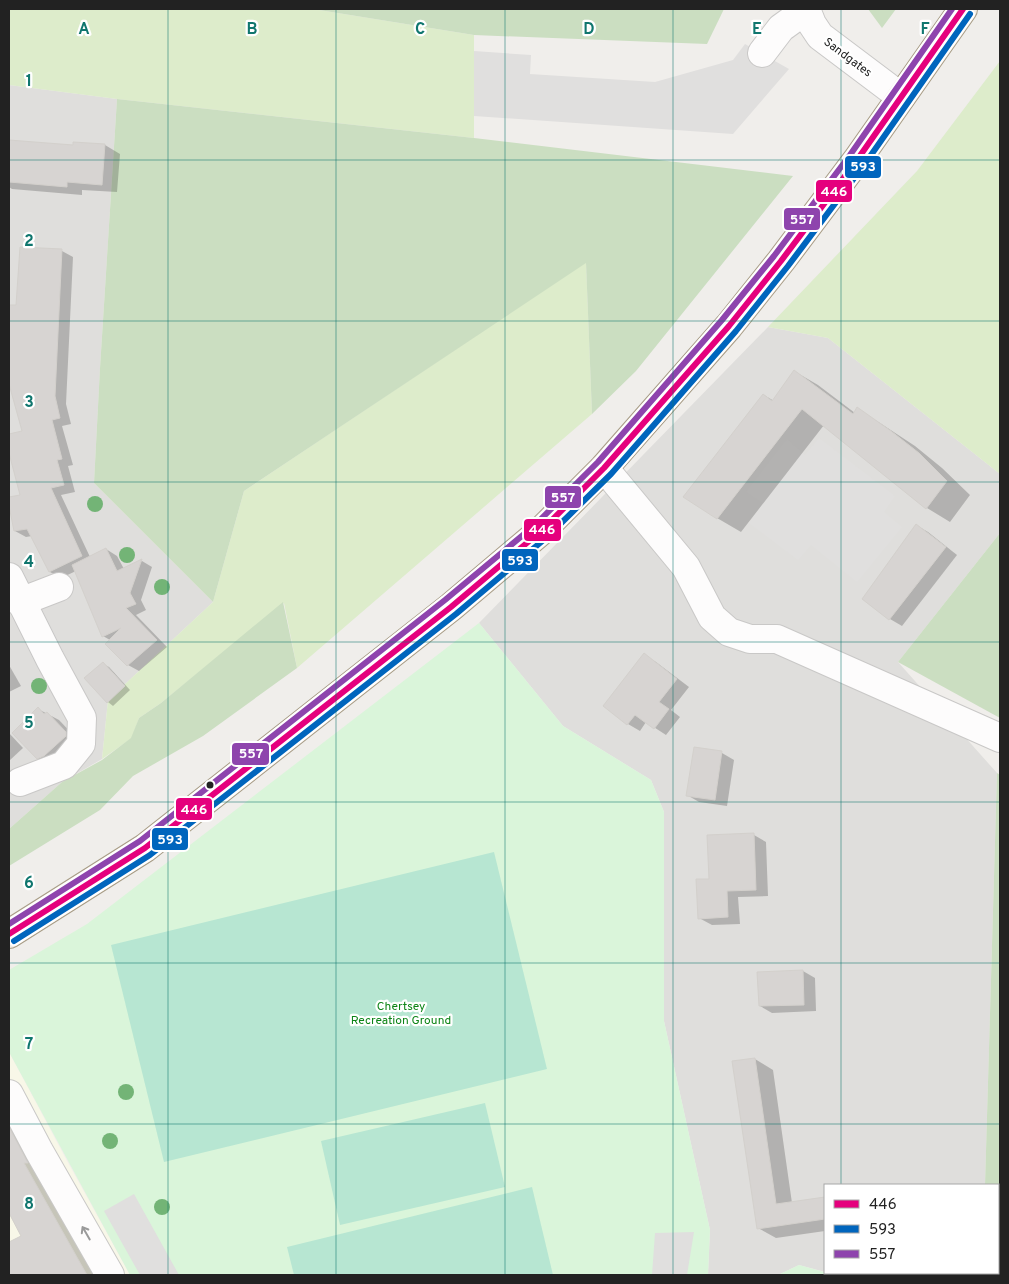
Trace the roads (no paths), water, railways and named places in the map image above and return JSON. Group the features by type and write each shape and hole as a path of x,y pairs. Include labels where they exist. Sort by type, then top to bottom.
{"main road":[{"path":"9,934 145,848 444,613 541,531 604,468 730,326 857,160 963,9"},
{"path":"9,916 41,913"}],"street":[{"name":"Sandgates","path":"806,9 812,24 820,36 901,98"},
{"path":"762,53 780,28 806,9"},
{"path":"604,468 686,567 712,618 729,632 750,639 777,639 1000,738"},
{"path":"9,577 20,602 82,718 80,744 64,765 20,782"},
{"path":"20,602 59,587"},
{"path":"9,1094 39,1151 110,1275"}],"park label":[{"name":"Chertsey Recreation Ground","path":"401,1013"}]}
